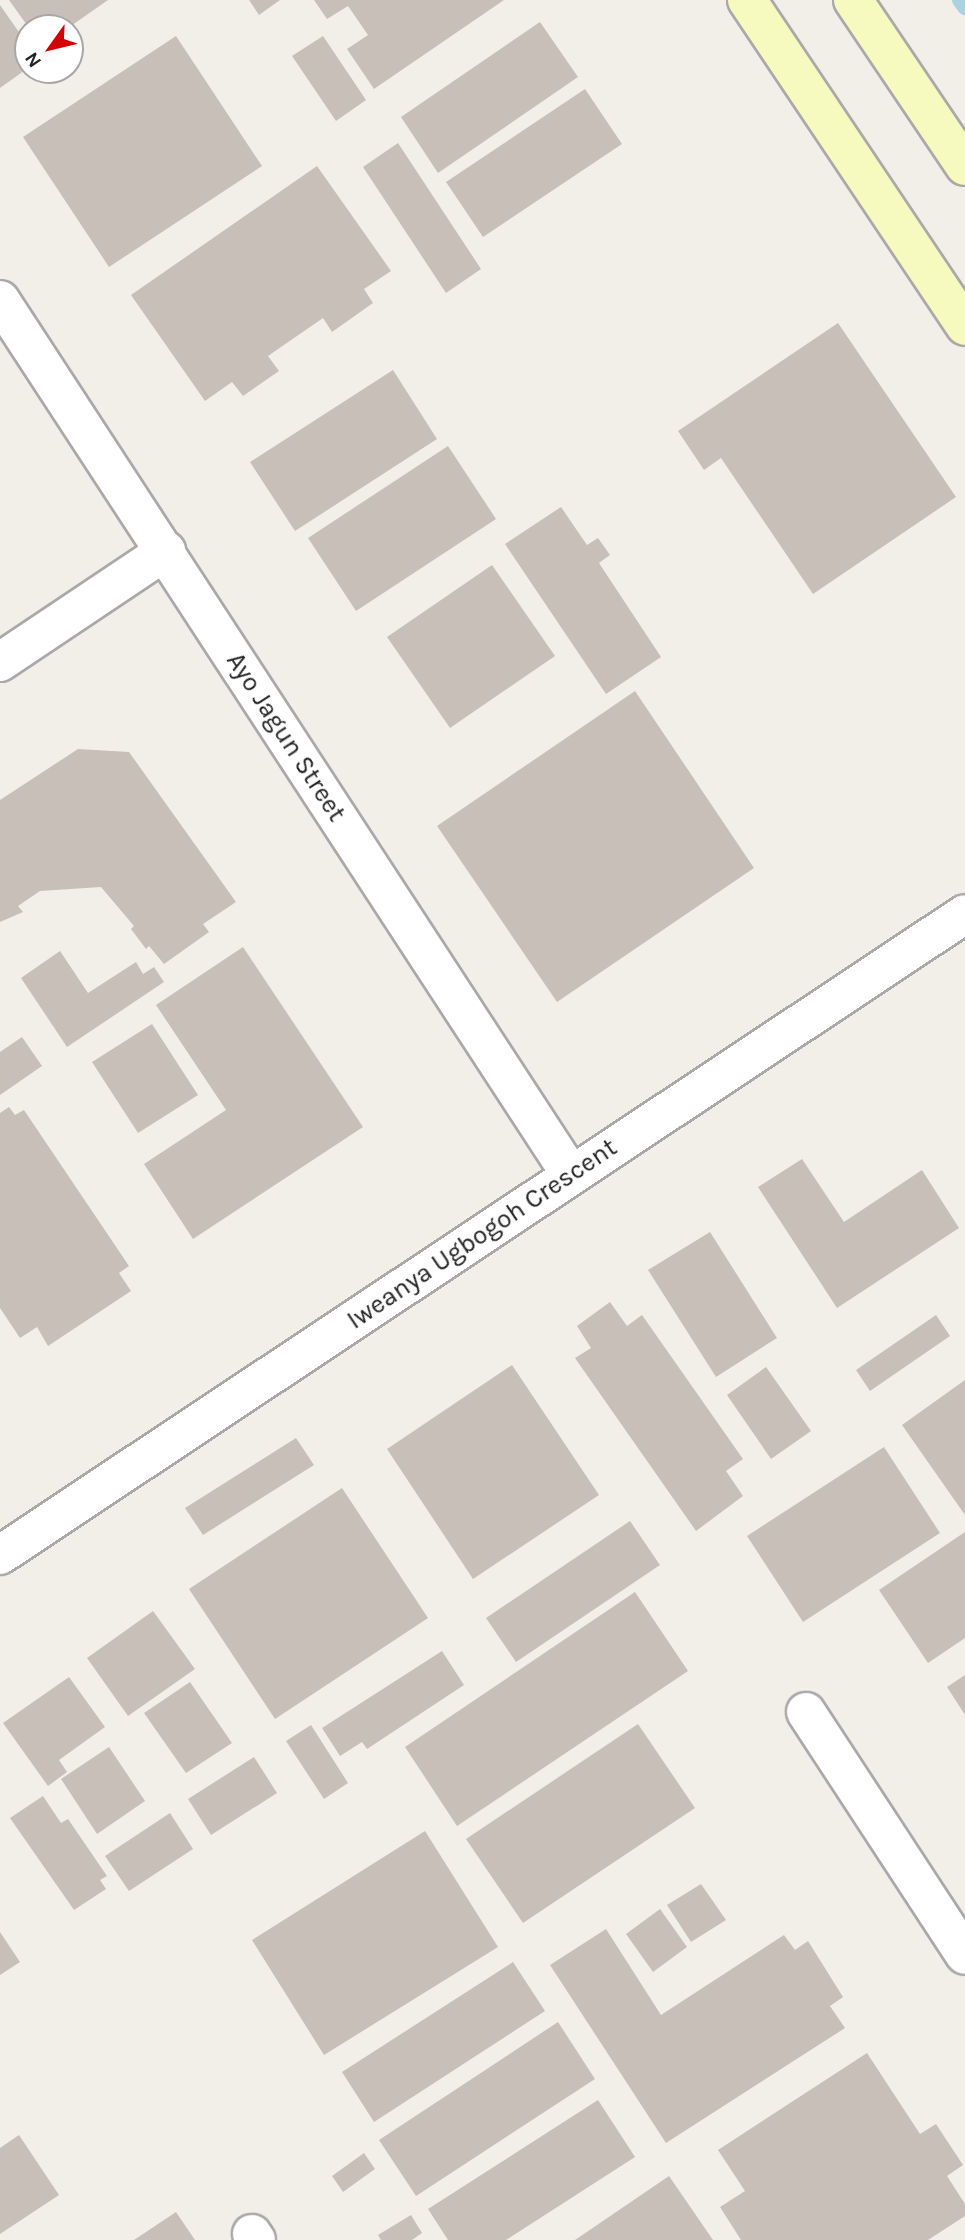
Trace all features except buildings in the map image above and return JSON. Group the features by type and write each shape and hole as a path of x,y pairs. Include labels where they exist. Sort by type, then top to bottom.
{"main road":[{"path":"747,0 965,326"},
{"path":"853,0 965,166"}],"street":[{"name":"Ayo Jagun Street","path":"0,300 571,1175"},
{"path":"0,662 166,551"},
{"name":"Iweanya Ugbogoh Crescent","path":"0,1555 965,914"},
{"path":"806,1712 965,1955"}],"waterway":[{"path":"960,0 965,7"}]}
